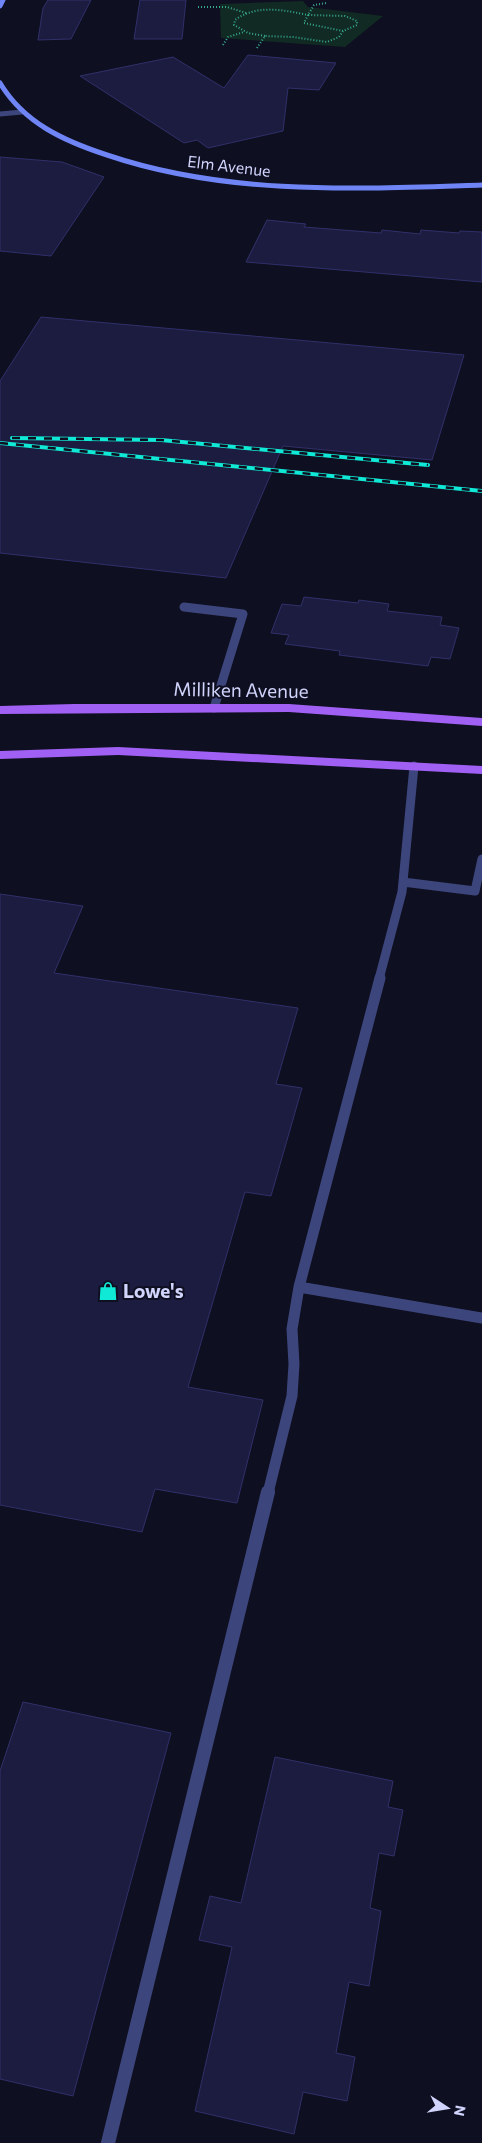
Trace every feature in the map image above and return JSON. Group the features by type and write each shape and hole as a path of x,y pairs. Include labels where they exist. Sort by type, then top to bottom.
{"main road":[{"name":"Milliken Avenue","path":"0,710 289,708 482,722"},
{"path":"0,754 118,751 482,770"}],"street":[{"path":"0,6 3,0"},
{"name":"Elm Avenue","path":"0,83 22,112 64,139 101,154 161,170 214,180 313,187 482,185"},
{"path":"0,114 22,112"},
{"path":"184,607 243,614 214,708"},
{"path":"108,2143 292,1396 294,1364 292,1329 299,1287 402,892 414,766"},
{"path":"403,882 475,891 482,860"},
{"path":"299,1287 482,1318"}],"path":[{"path":"326,2 314,5 308,15 304,23 343,31 355,27 358,23 357,21 345,16 308,15 274,10 247,13 237,17 234,23 237,28 245,32 265,36 293,36 327,42 339,37 343,31"},
{"path":"198,7 227,7 247,13"},
{"path":"223,45 228,37 245,32"},
{"path":"257,48 265,36"}],"green space":[{"path":"303,1 308,7 383,16 345,47 221,38 220,4"}],"building":[{"path":"48,0 91,0 71,39 38,40 43,8"},
{"path":"140,0 186,0 182,39 134,39"},
{"path":"248,55 336,63 319,90 288,88 283,131 208,148 197,140 184,143 80,76 173,57 224,88"},
{"path":"0,157 62,162 104,177 51,256 0,251"},
{"path":"267,220 306,224 304,227 381,233 382,230 420,234 421,230 459,233 460,231 482,232 482,282 246,262"},
{"path":"41,317 464,355 432,460 283,446 226,578 0,553 0,381"},
{"path":"304,597 358,603 359,600 389,604 387,611 442,617 440,625 459,628 450,659 431,657 428,666 339,655 340,651 285,644 289,635 271,633 282,604 301,606"},
{"name":"Lowe's","path":"0,894 83,906 54,973 298,1008 276,1084 302,1088 271,1196 245,1192 188,1387 263,1400 237,1503 155,1489 142,1532 0,1505"},
{"path":"23,1702 171,1733 73,2096 0,2079 0,1771"},
{"path":"275,1757 393,1781 388,1807 403,1810 394,1856 379,1853 370,1908 381,1911 369,1986 349,1982 336,2053 355,2057 347,2101 303,2092 294,2134 195,2111 232,1947 199,1940 210,1896 241,1903"}],"railway":[{"path":"12,438 161,440 428,465"},
{"path":"0,443 482,491"}],"place":[{"name":"Lowe's","path":"108,1291"}]}
